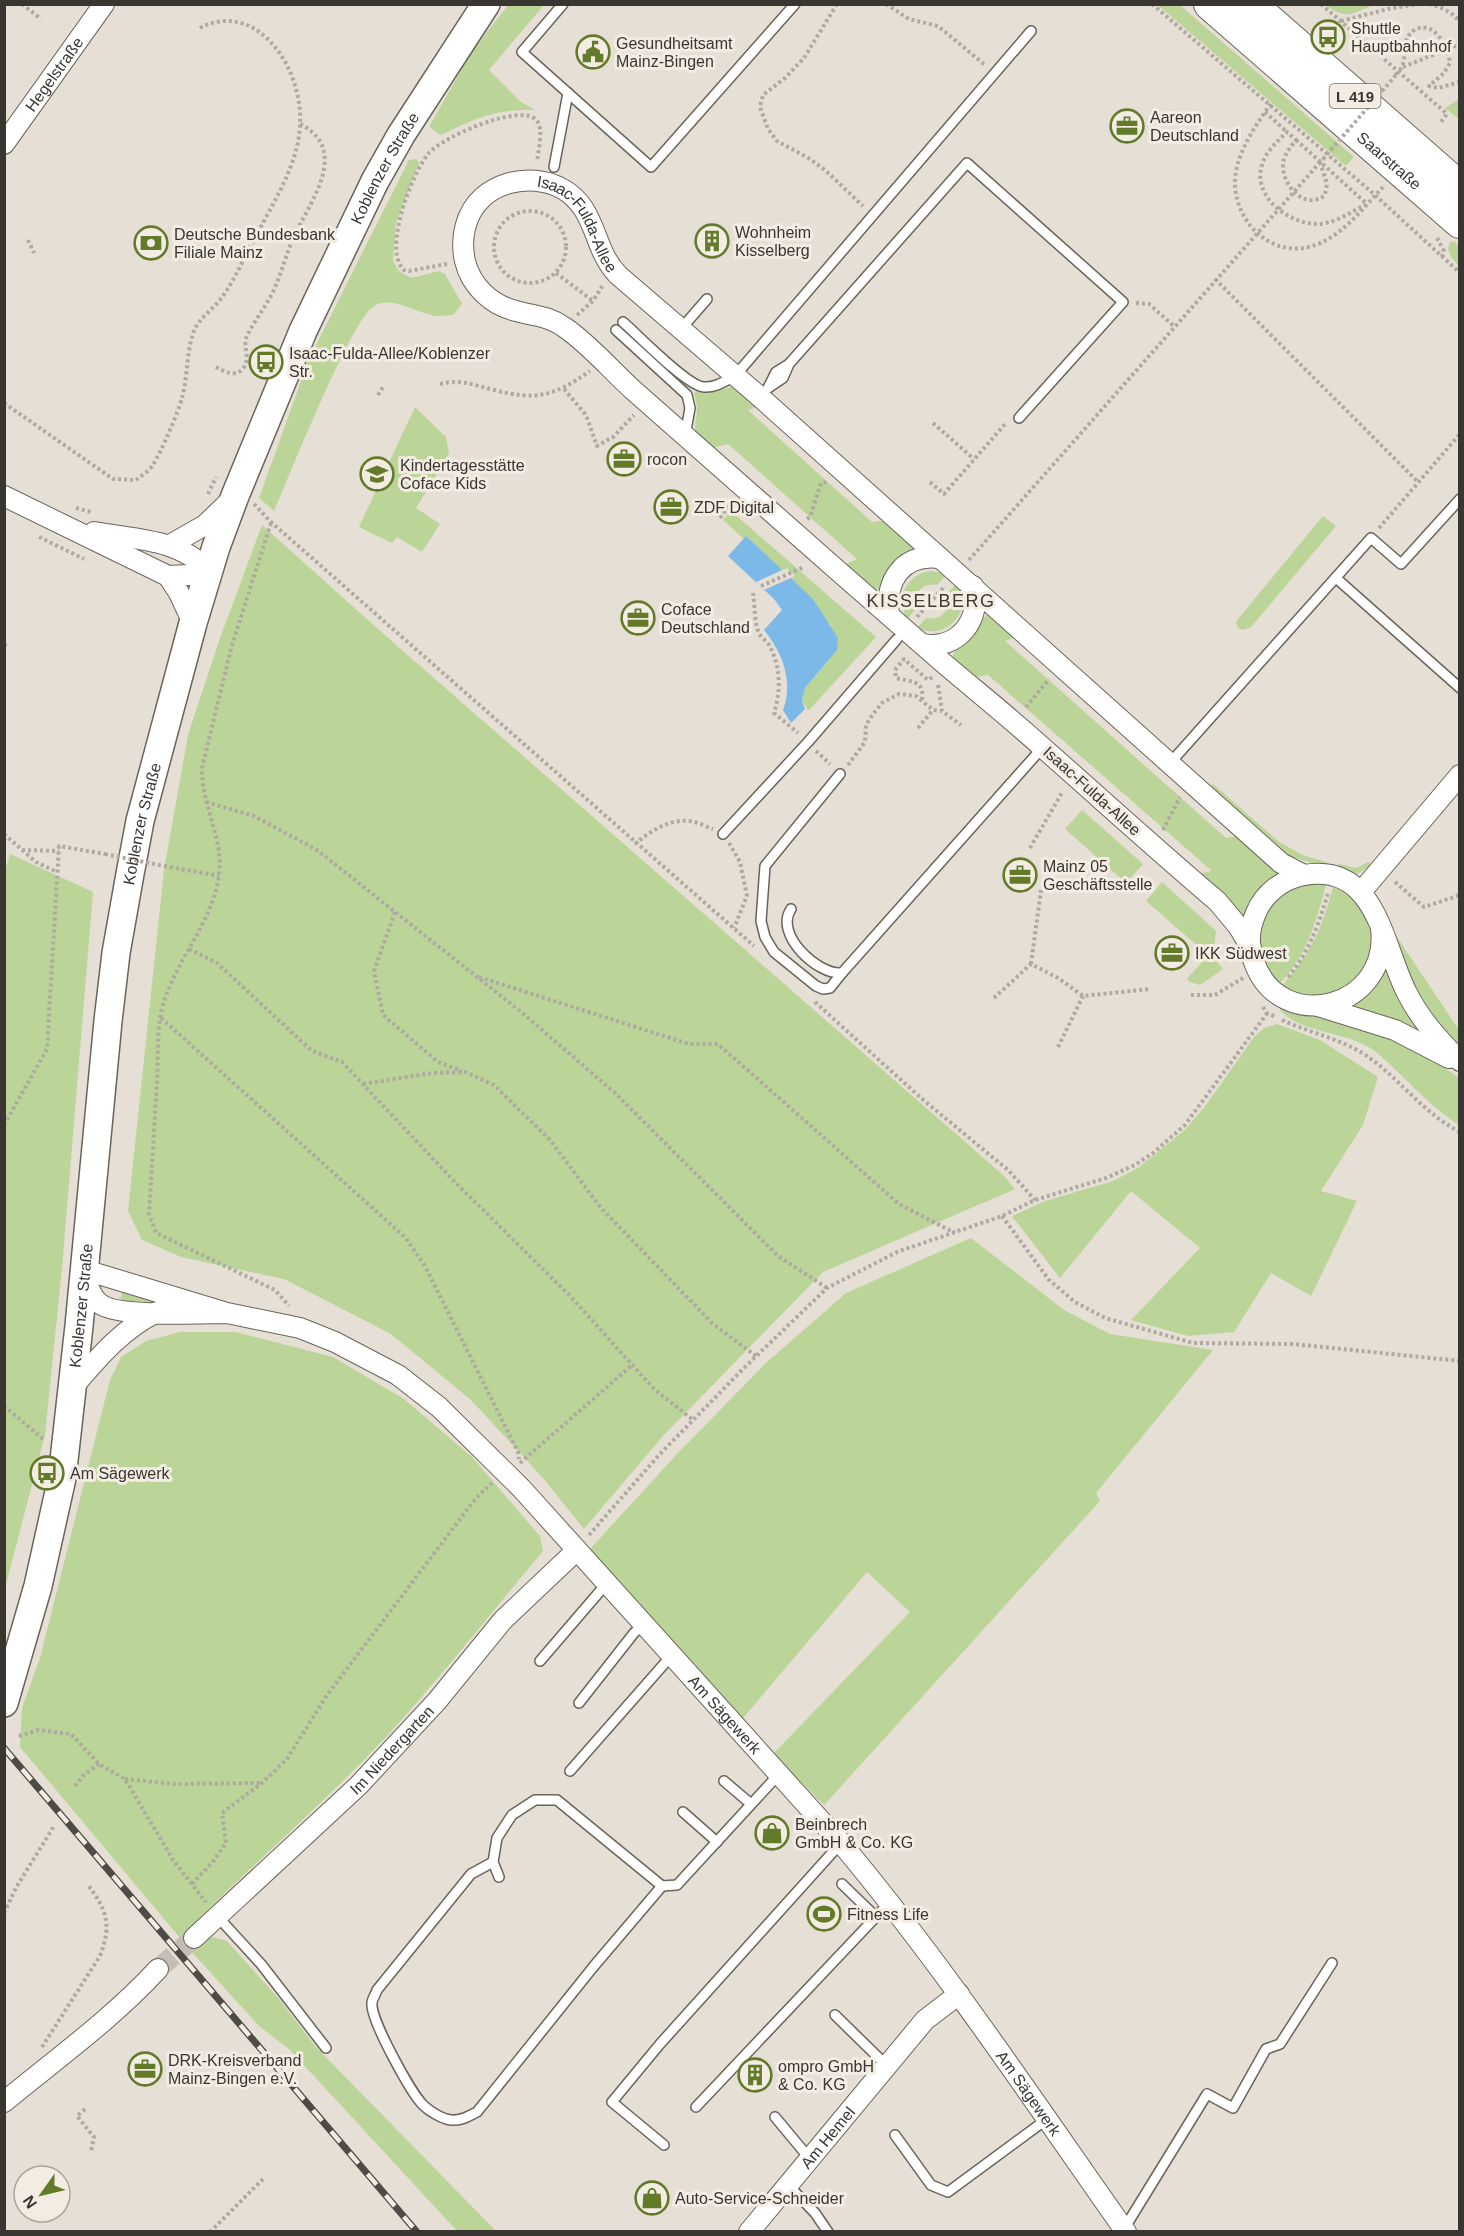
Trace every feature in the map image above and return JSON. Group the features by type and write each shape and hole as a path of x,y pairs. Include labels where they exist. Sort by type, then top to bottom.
{"highway":[{"name":"Saarstraße","path":"1210,4 1447,228"},
{"name":"Saarstraße","path":"1250,4 1460,188"}],"main road":[{"name":"Koblenzer Straße","path":"4,1704 38,1586 59,1489 73,1387 108,1021 120,930 140,821 193,623 209,570 243,498 303,331 375,181 401,135 486,4"}],"street":[{"name":"Hegelstraße","path":"4,144 104,4"},
{"name":"Isaac-Fulda-Allee","path":"1251,948 1238,926 1216,901 1043,747 685,436 564,327 542,317 506,308 484,294 468,271 464,253 465,228 473,210 483,197 515,181 538,181 562,190 575,199 585,211 603,256 611,268 735,375 764,393 940,558 1171,762 1281,863 1304,875"},
{"path":"4,496 168,576 189,575 209,570"},
{"path":"170,545 243,498"},
{"path":"76,530 170,545 194,556 209,570"},
{"path":"889,615 888,592 898,572 917,559 940,558"},
{"path":"168,576 193,623"},
{"path":"923,644 944,644 963,632 972,619 975,608 973,586"},
{"path":"1361,892 1454,786"},
{"name":"Isaac-Fulda-Allee","path":"1304,875 1333,876 1349,883 1361,892 1374,909 1413,1005 1430,1030 1460,1063 1395,1030 1318,1006 1297,1003 1281,986 1261,976 1255,965 1251,948 1252,922 1264,898 1279,885 1304,875"},
{"name":"Isaac-Fulda-Allee","path":"1318,1006 1331,1004 1350,996 1369,978 1380,954 1380,928"},
{"name":"Am Sägewerk","path":"85,1269 92,1293 106,1308 157,1312 227,1313"},
{"name":"Am Sägewerk","path":"85,1269 227,1313 300,1328 334,1342 398,1375 439,1407 475,1440 841,1843 890,1902 959,1994 1124,2231"},
{"path":"73,1387 116,1340 145,1318 157,1312"},
{"name":"Im Niedergarten","path":"194,1938 358,1786 437,1701 503,1620 577,1550"},
{"path":"4,2102 99,2025 158,1970"},
{"name":"Am Hemel","path":"749,2232 925,2020 959,1994"}],"lane":[{"path":"563,4 522,52 651,167 795,4"},
{"path":"685,436 690,408 687,395 619,326 697,386 712,386 735,375 1031,31"},
{"path":"554,167 568,93"},
{"path":"764,393 783,378 789,364 967,163 1124,302 1019,418"},
{"path":"681,329 707,299"},
{"path":"1171,762 1371,538 1401,564 1460,499"},
{"path":"1336,578 1460,688"},
{"path":"723,834 808,742 897,639"},
{"path":"840,774 765,866 761,921 765,937 774,952 816,986 824,989 830,988 1043,747"},
{"path":"791,909 786,920 787,926 800,950 822,968 830,972 842,973"},
{"path":"540,1661 607,1583"},
{"path":"579,1703 634,1633 644,1624"},
{"path":"570,1771 672,1655"},
{"path":"499,1877 493,1862 497,1838 512,1815 535,1800 557,1800 662,1886 677,1885 779,1774"},
{"path":"724,1781 751,1804"},
{"path":"683,1812 717,1842"},
{"path":"664,2145 612,2102 660,2044 841,1843"},
{"path":"493,1862 471,1874 377,1990 372,2002 374,2019 382,2038 423,2105 437,2115 450,2120 464,2119 477,2112 594,1966 662,1886"},
{"path":"842,1884 876,1917"},
{"path":"696,2107 890,1902"},
{"path":"218,1917 261,1964 326,2048"},
{"path":"1124,2231 1207,2094 1233,2108 1266,2049 1280,2044 1332,1963"},
{"path":"835,2015 887,2066"},
{"path":"775,2117 810,2159"},
{"path":"895,2135 931,2185 948,2192 1047,2120"},
{"path":"788,2185 815,2213 828,2232"}],"path":[{"path":"21,4 41,19"},
{"path":"837,4 804,58 785,78 763,95 760,107 768,129 777,141 825,170 872,215"},
{"path":"886,4 909,19 938,26 994,73"},
{"path":"1152,4 1348,169 1460,273"},
{"path":"1321,4 1397,74 1447,114 1441,122"},
{"path":"1341,21 1417,4"},
{"path":"1429,4 1440,7 1460,22"},
{"path":"4,403 113,479 136,480 152,466 182,399 194,329 223,297 246,259 294,158 300,124 296,88 289,68 270,40 252,27 234,21 219,20 198,29"},
{"path":"1403,67 1408,37 1419,28 1436,32 1447,49 1450,63 1448,68 1423,93"},
{"path":"964,565 1403,67 1460,44"},
{"path":"1429,86 1438,88 1460,82"},
{"path":"1271,104 1243,148 1234,185 1244,219 1264,240 1287,248 1309,247 1329,239 1358,216 1383,187"},
{"path":"1265,112 1322,160 1366,205"},
{"path":"447,264 409,271 404,270 397,260 398,231 403,205 428,154 462,132 490,121 526,115 537,120 539,125 537,163"},
{"path":"216,367 228,373 238,372 245,366 248,356 245,338 271,295 295,235 324,175 324,157 319,141 311,130 300,124"},
{"path":"1287,132 1268,152 1260,175 1265,194 1284,215 1304,223 1319,224 1331,222 1366,205"},
{"path":"1296,140 1285,155 1284,176 1294,192 1310,201 1319,200 1325,195 1327,184 1322,160"},
{"path":"527,210 545,214 560,226 566,237 567,250 564,262 556,273 547,280 537,283 514,280 505,273 498,265 494,254 497,232 504,221 527,210"},
{"path":"1442,257 1444,251 1442,244 1447,228"},
{"path":"28,240 34,253"},
{"path":"556,273 592,301"},
{"path":"572,318 592,301 607,279"},
{"path":"1215,279 1418,482"},
{"path":"1149,304 1175,327"},
{"path":"440,384 457,381 523,396 564,389 591,371"},
{"path":"378,395 383,387"},
{"path":"564,389 586,415 597,446 613,437 637,412"},
{"path":"930,482 944,494 1008,420"},
{"path":"933,423 974,459"},
{"path":"1371,538 1460,434"},
{"path":"804,520 810,518 821,483 831,481"},
{"path":"243,498 634,844 759,951"},
{"path":"720,518 734,498"},
{"path":"75,507 93,513"},
{"path":"271,522 232,645 202,768 202,784 220,858 219,876 214,898 173,978 160,1018 149,1214 156,1233 275,1290 290,1307 300,1328"},
{"path":"761,586 798,569"},
{"path":"912,623 951,580"},
{"path":"753,593 758,633 768,644 777,664 780,682 774,713 840,774 865,742 866,725 882,703 899,694 916,696 933,710 942,711 961,725"},
{"path":"922,699 922,689 917,682 899,679 895,676 895,670 904,659 928,680 936,675 942,711"},
{"path":"1021,711 1030,704 1048,679 1056,677"},
{"path":"918,728 933,710"},
{"path":"1030,848 1065,787"},
{"path":"1157,832 1163,830 1180,797 1190,795"},
{"path":"206,802 254,816 316,850 520,1011 615,1093 778,1256 827,1288"},
{"path":"634,844 648,832 669,823 691,821 723,834 740,862 747,896 734,928"},
{"path":"4,834 36,862 57,872"},
{"path":"4,1125 47,1049 59,846 219,876"},
{"path":"22,850 59,851"},
{"path":"1392,879 1424,907 1457,896 1460,892"},
{"path":"577,1550 660,1454 756,1356 827,1288 897,1252 1002,1216 1035,1200 1106,1178 1135,1165 1153,1153 1185,1125 1268,1013 1281,986 1301,960 1314,935 1330,884"},
{"path":"994,998 1031,964 1041,890"},
{"path":"395,912 374,971 382,1015 438,1062 494,1085 550,1140 602,1209 713,1324 756,1356"},
{"path":"189,949 216,963 312,1051 342,1062 452,1179 570,1296 654,1389 693,1420"},
{"path":"1031,964 1058,978 1083,996 1150,989"},
{"path":"475,976 689,1044 718,1044 899,1203 955,1233"},
{"path":"1191,995 1215,995 1244,977"},
{"path":"1058,1047 1083,996"},
{"path":"810,998 921,1098 1008,1170 1035,1200"},
{"path":"1268,1013 1297,1027 1345,1044 1366,1056 1431,1114 1460,1132"},
{"path":"160,1018 406,1238 425,1266 441,1297 518,1452 519,1464 632,1365"},
{"path":"363,1084 432,1073 465,1072"},
{"path":"1002,1216 1049,1280 1075,1302 1105,1318 1193,1343 1293,1344 1460,1361"},
{"path":"4,1406 51,1446"},
{"path":"192,1884 212,1863 226,1843 222,1813 262,1783 287,1759 327,1695 476,1498 495,1481"},
{"path":"19,1736 38,1730 71,1734 99,1764 125,1779 175,1784 262,1783"},
{"path":"75,1786 84,1775 99,1764"},
{"path":"125,1779 173,1860 218,1917"},
{"path":"4,1913 17,1886 54,1826"},
{"path":"31,2080 35,2060 44,2042 100,1956 106,1941 107,1922 104,1908 88,1885"},
{"path":"84,2109 77,2116 94,2137 92,2151"},
{"path":"210,2232 263,2179"}],"green space":[{"path":"509,4 544,5 489,70 521,102 535,110 497,113 464,124 441,135 429,127 472,51"},
{"path":"1158,5 1180,5 1354,157 1346,166"},
{"path":"1326,5 1373,5 1360,11 1344,14"},
{"path":"1459,99 1459,119 1445,108"},
{"path":"416,159 419,163 396,223 393,261 399,271 411,278 439,271 445,274 462,304 453,315 434,316 395,303 381,303 374,306 364,317 336,368 274,511 259,498 309,359 409,160"},
{"path":"1454,241 1459,246 1459,266 1449,252 1450,242"},
{"path":"732,387 741,391 759,406 748,410 872,522 889,520 918,544 874,593 841,566 857,559 728,444 708,449 701,441 695,428 697,411 694,394 696,391 702,393"},
{"path":"415,407 446,437 449,454 416,508 440,524 422,552 397,537 392,543 359,527"},
{"path":"731,511 876,637 808,711 802,700 805,688 828,661 831,626 746,536 744,539 723,520"},
{"path":"1323,516 1336,526 1251,627 1243,630 1238,628 1236,622 1238,619"},
{"path":"262,525 1003,1175 1015,1189 823,1272 662,1437 584,1529 543,1478 471,1400 391,1334 284,1279 181,1257 142,1240 128,1211 164,870 188,735 220,638"},
{"path":"930,571 947,574 937,585 926,586 919,591 915,599 916,609 907,619 903,603 905,588 915,577"},
{"path":"957,583 962,604 955,621 938,631 917,628 926,618 937,618 944,613 948,604 947,594"},
{"path":"991,610 1019,636 1005,641 1226,838 1245,835 1285,873 1246,918 1193,875 1212,871 988,675 969,678 954,660 953,654"},
{"path":"1213,784 1279,842 1303,855 1329,863 1328,868 1286,855 1209,788"},
{"path":"1082,810 1143,864 1126,883 1065,829"},
{"path":"10,854 93,892 62,1268 45,1435 5,1588 4,874"},
{"path":"1368,862 1372,865 1357,874 1337,871 1339,864 1356,868"},
{"path":"1162,882 1216,931 1213,957 1223,969 1200,985 1187,979 1208,955 1146,901"},
{"path":"1303,883 1326,884 1319,911 1303,950 1279,984 1276,983 1260,956 1259,925 1275,898"},
{"path":"1334,884 1355,899 1363,908 1372,928 1372,951 1362,977 1331,995 1311,997 1292,992 1283,985 1315,938"},
{"path":"1397,937 1459,1030 1459,1047 1453,1043 1413,992 1394,940"},
{"path":"1385,961 1427,1036 1346,1007"},
{"path":"1281,1005 1375,1030 1422,1052 1459,1078 1459,1125 1419,1093 1374,1050 1355,1041 1297,1023 1280,1010"},
{"path":"1277,1024 1320,1040 1378,1077 1363,1125 1321,1191 1357,1201 1311,1296 1271,1273 1234,1332 1188,1336 1131,1320 1200,1248 1131,1191 1060,1278 1012,1216 1045,1201 1113,1181 1138,1168 1185,1130 1206,1105 1254,1037 1264,1028"},
{"path":"971,1238 1064,1310 1110,1334 1213,1350 1096,1493 1100,1501 824,1805 773,1754 910,1612 867,1572 743,1718 590,1549 677,1454 766,1363 846,1293"},
{"path":"122,1291 156,1300 156,1305 120,1302"},
{"path":"180,1332 235,1332 333,1357 404,1399 472,1457 540,1536 543,1551 407,1714 341,1783 197,1920 189,1933 198,1944 212,1937 227,1941 279,1999 315,2046 496,2231 457,2231 289,2049 259,2026 191,1951 20,1747 22,1708 40,1658 110,1380 121,1357 146,1341"}],"water":[{"path":"746,536 813,599 838,638 837,650 805,688 802,700 805,709 791,723 783,710 787,688 784,667 781,657 764,630 782,610 774,599 728,556"}],"pier":[{"path":"787,568 795,576 764,590 756,582"}],"tunnel":[{"path":"158,1969 194,1938"}],"railway":[{"path":"4,1748 417,2232"}],"place":[{"name":"Shuttle Hauptbahnhof","path":"1328,37"},
{"name":"Gesundheitsamt Mainz-Bingen","path":"593,52"},
{"name":"Aareon Deutschland","path":"1127,126"},
{"name":"Wohnheim Kisselberg","path":"712,241"},
{"name":"Deutsche Bundesbank Filiale Mainz","path":"151,243"},
{"name":"Isaac-Fulda-Allee/Koblenzer Str.","path":"266,362"},
{"name":"rocon","path":"624,459"},
{"name":"Kindertagesstätte Coface Kids","path":"377,474"},
{"name":"ZDF Digital","path":"671,507"},
{"name":"Coface Deutschland","path":"638,618"},
{"name":"Mainz 05 Geschäftsstelle","path":"1020,875"},
{"name":"IKK Südwest","path":"1172,953"},
{"name":"Am Sägewerk","path":"47,1473"},
{"name":"Beinbrech GmbH & Co. KG","path":"772,1833"},
{"name":"Fitness Life","path":"824,1914"},
{"name":"DRK-Kreisverband Mainz-Bingen e.V.","path":"145,2069"},
{"name":"ompro GmbH & Co. KG","path":"755,2075"},
{"name":"Auto-Service-Schneider","path":"652,2198"}],"district":[{"name":"KISSELBERG","path":"931,601"}]}
